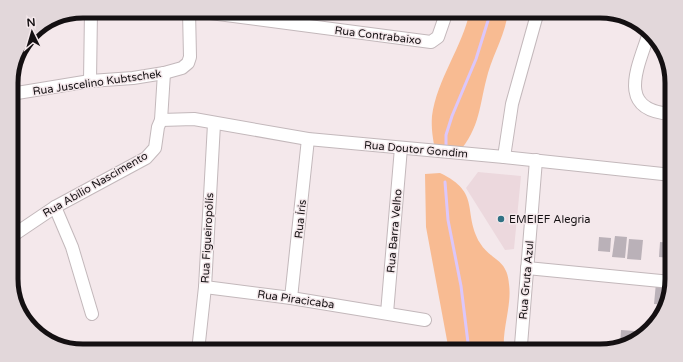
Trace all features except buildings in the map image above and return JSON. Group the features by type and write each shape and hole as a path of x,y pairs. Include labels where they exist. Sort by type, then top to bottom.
{"street":[{"path":"90,82 91,18"},
{"name":"Rua Juscelino Kubtschek","path":"18,93 90,82 133,78 164,73 182,68 188,64 190,57 189,18"},
{"name":"Rua Contrabaixo","path":"246,18 420,42 431,42 438,37 445,18"},
{"path":"504,157 512,104 536,18"},
{"path":"647,38 634,80 635,95 645,106 665,113"},
{"name":"Rua Abílio Nascimento","path":"18,232 55,207 146,158 155,148 158,126 161,120 164,73"},
{"name":"Rua Doutor Gondim","path":"161,120 194,119 214,124 308,139 536,160 665,174"},
{"name":"Rua Figueiropólís","path":"199,344 205,287 214,124"},
{"name":"Rua Íris","path":"291,298 308,139"},
{"name":"Rua Barra Velho","path":"387,313 401,148"},
{"name":"Rua Gruta Azul","path":"521,344 536,160"},
{"path":"55,207 72,247 92,314"},
{"path":"527,268 665,281"},
{"name":"Rua Piracicaba","path":"205,287 291,298 425,320"}],"shaded area":[{"path":"468,18 507,18 490,65 478,115 471,134 458,153 435,150 432,116 435,102 444,76"},
{"name":"EMEIEF Alegria","path":"478,172 521,176 514,249 505,250 466,188"},
{"path":"440,173 453,180 461,188 469,204 472,222 480,243 484,249 502,264 505,269 508,276 510,292 504,344 448,344 426,227 425,174"}],"waterway":[{"path":"446,147 446,135 452,116 476,59 489,18"},
{"path":"445,182 448,220 461,286 468,344"}],"place":[{"name":"EMEIEF Alegria","path":"501,219"}]}
